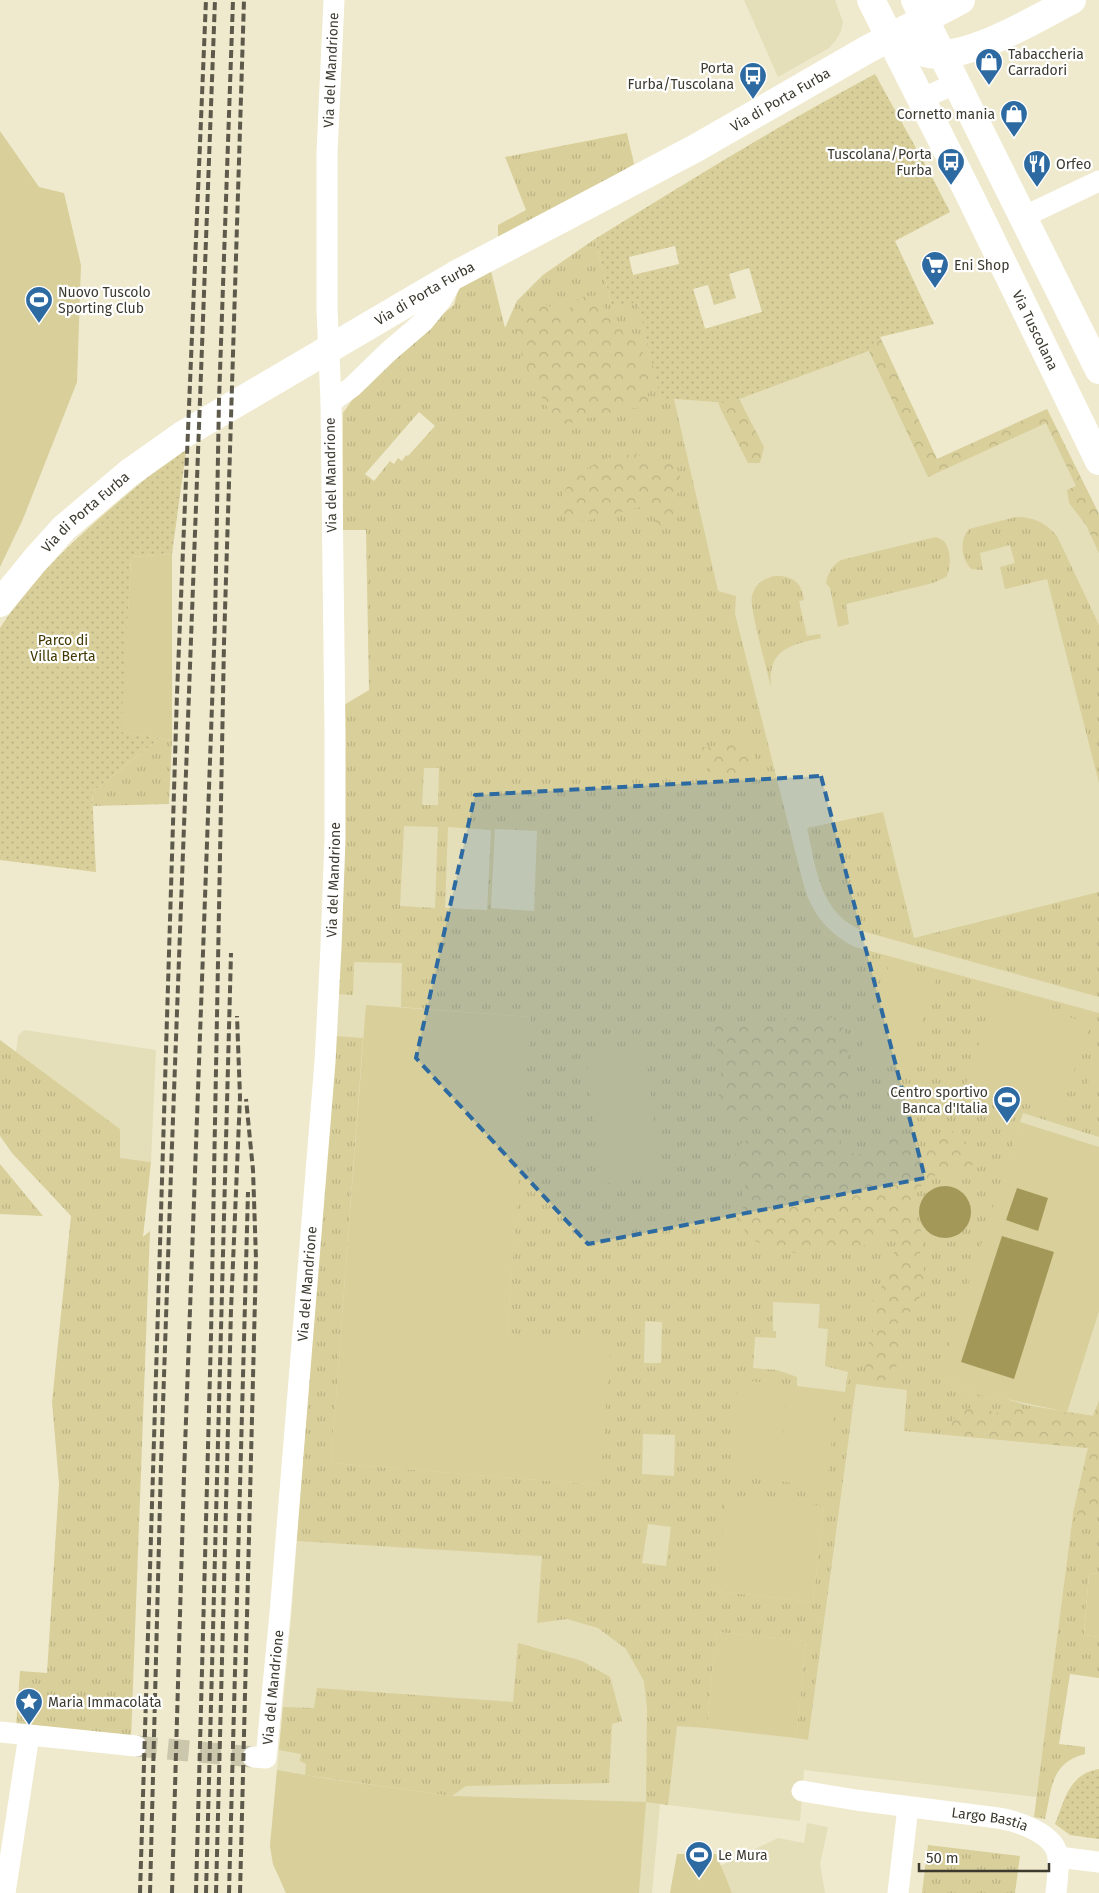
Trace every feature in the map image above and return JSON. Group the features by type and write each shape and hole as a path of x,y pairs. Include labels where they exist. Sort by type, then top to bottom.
{"main road":[{"name":"Via Tuscolana","path":"871,0 922,99 1099,461"},
{"name":"Via di Porta Furba","path":"0,603 36,558 64,528 157,452 259,388 455,275 696,148 890,38 920,9 961,0"},
{"path":"890,38 920,52 930,54 943,54 963,50 997,38 1072,0"},
{"path":"920,9 1098,364"}],"street":[{"name":"Via del Mandrione","path":"260,1757 280,1614 324,1082 331,947 335,839 335,722 327,309 327,153 334,0"},
{"path":"922,99 958,82"},
{"path":"1023,217 1099,181"},
{"path":"330,394 352,387 388,352 423,322 441,300 455,275"},
{"path":"0,1732 136,1746"},
{"path":"5,1893 29,1735"},
{"name":"Largo Bastia","path":"802,1791 1016,1822 1044,1836 1054,1848 1058,1857"},
{"path":"898,1893 908,1807"},
{"path":"1056,1893 1058,1857 1099,1862"}],"highlighted area":[{"path":"821,776 925,1178 588,1244 416,1058 475,795"}],"shaded area":[{"path":"744,0 835,0 843,22 841,31 829,48 778,77"},
{"path":"595,239 612,307 638,301 661,400 674,399 728,403 869,351 880,337 937,459 1047,409 1099,514 1099,1517 1073,1514 1037,1797 804,1770 800,1821 660,1804 652,1893 286,1893 273,1864 270,1846 291,1620 334,1036 340,924 505,328 517,301 543,275"},
{"path":"24,1030 156,1050 151,1162 120,1158 120,1129 16,1052 18,1036"},
{"path":"940,1186 950,1186 964,1193 971,1207 971,1217 964,1231 950,1238 940,1238 930,1234 923,1227 919,1217 919,1207 923,1197 930,1190"},
{"path":"1017,1188 1048,1198 1038,1231 1006,1220"},
{"path":"1002,1236 1054,1252 1014,1379 961,1362"},
{"path":"807,1823 828,1827 820,1864 825,1893 732,1893 720,1866 778,1838 804,1843"}],"green space":[{"path":"875,74 950,212 895,241 934,324 880,337 869,350 728,403 674,399 661,401 638,302 612,307 595,239 734,154","holes":["675,246 679,264 633,275 629,257","749,268 762,312 705,329 693,289 708,285 714,305 736,298 729,274"]},
{"name":"Nuovo Tuscolo Sporting Club","path":"0,131 39,187 64,193 81,265 77,382 23,519 0,567"},
{"path":"627,133 634,164 498,245 498,225 526,210 505,157"},
{"path":"595,239 612,307 638,301 661,400 674,399 718,591 736,596 735,614 804,886 812,906 823,922 837,936 855,947 1099,1013 1099,1137 1023,1113 940,1377 954,1382 953,1386 1005,1403 1006,1399 1026,1405 1093,1416 1099,1401 1099,1574 1089,1573 1084,1635 1099,1637 1099,1678 1070,1674 1059,1744 1085,1747 1085,1754 1065,1764 1054,1779 1045,1819 1034,1817 1073,1514 1088,1448 904,1431 907,1390 856,1384 808,1740 796,1738 806,1641 716,1632 707,1728 677,1726 668,1805 646,1802 647,1708 644,1681 626,1649 598,1628 567,1619 537,1623 542,1556 297,1541 334,1036 363,1038 331,1463 600,1485 507,1334 530,1017 401,1007 402,963 354,962 353,995 337,994 344,705 369,690 366,530 343,530 343,413 364,383 397,351 454,305 461,280 489,263 505,328 517,301 543,275","holes":["419,412 435,426 408,456 406,455 402,461 398,458 394,464 390,461 374,481 365,474","424,768 439,768 438,805 422,805","404,826 438,827 435,908 400,906","448,827 491,830 487,910 445,908","495,829 537,831 534,911 491,908","773,1302 820,1304 818,1328 828,1329 825,1366 848,1372 845,1392 797,1386 797,1377 777,1370 753,1368 755,1337 776,1338 776,1331 773,1331","645,1321 662,1322 661,1363 644,1363","643,1434 675,1435 674,1476 642,1474","824,1506 813,1602 716,1591","648,1524 671,1527 666,1566 642,1563"]},
{"path":"693,289 705,329 762,312 874,320 880,337 937,459 1047,409 1099,514 1099,553 1086,525 1069,503 1067,490 1076,486 1046,423 928,477 869,351 739,399 764,447 760,463 748,463 721,410 716,396 655,374 647,388 649,402 642,409 620,407 609,415 584,418 566,425 557,426 548,422 547,407 520,350 516,320 523,303 533,301 542,303 558,313 568,312 580,298 598,296 619,328 624,332 635,334 646,361 656,357"},
{"name":"Parco di Villa Berta","path":"187,444 172,554 131,557 122,732 160,738 92,792 96,872 0,860 0,628 19,601 63,552 111,508"},
{"path":"615,454 647,456 676,466 680,480 679,490 672,504 678,516 673,525 660,527 655,522 655,506 648,505 587,521 569,519 562,513 562,500 569,484 582,472"},
{"path":"1016,517 1028,518 1039,522 1057,536 1099,625 1099,783 1047,579 1005,589 1000,567 1015,563 1010,545 980,553 983,570 971,569 963,554 964,539 969,529"},
{"path":"936,537 945,543 950,556 950,565 946,577 933,583 846,604 849,624 838,627 830,588 826,583 831,569 836,564 841,560"},
{"path":"172,554 172,740 121,732 131,557"},
{"path":"774,576 791,578 798,584 803,594 804,600 799,601 807,636 820,634 821,638 800,643 783,651 777,657 771,675 771,688 756,626 752,596 755,588 760,583"},
{"path":"160,738 172,740 169,804 93,806 92,792"},
{"path":"737,739 749,744 755,759 751,772 744,779 730,782 710,772 701,760 701,751 702,747 717,746"},
{"path":"883,812 914,938 1099,892 1099,997 869,933 853,926 840,916 830,904 823,891 807,828"},
{"path":"890,962 937,978 906,1069 860,1054"},
{"path":"996,992 1090,1024 1059,1115 966,1083"},
{"path":"366,1005 531,1017 507,1333 611,1342 600,1485 331,1463"},
{"path":"828,1016 839,1021 848,1037 847,1056 851,1075 851,1096 843,1103 839,1111 838,1120 842,1145 846,1151 855,1154 868,1154 877,1150 894,1136 909,1146 918,1149 944,1131 951,1131 962,1137 970,1149 975,1162 963,1170 933,1177 926,1181 915,1196 913,1203 922,1236 923,1244 920,1254 925,1279 916,1305 898,1322 893,1331 899,1346 894,1376 888,1388 871,1386 863,1358 866,1347 872,1338 874,1324 870,1312 871,1303 882,1286 882,1274 897,1248 897,1240 893,1231 858,1248 839,1247 804,1253 789,1252 747,1237 740,1217 745,1202 742,1193 748,1179 734,1169 733,1160 738,1148 745,1141 771,1135 771,1125 763,1111 738,1127 728,1124 720,1107 719,1095 715,1089 721,1074 722,1065 720,1056 711,1039 716,1027 724,1021 737,1022 756,1028 790,1017 810,1023"},
{"path":"0,1040 120,1129 120,1158 151,1162 143,1237 150,1231 131,1739 16,1727 20,1671 47,1673 59,1484 52,1402 71,1216 12,1153 0,1136"},
{"path":"645,1047 661,1177 602,1184 586,1055"},
{"path":"1099,1050 1099,1087 1088,1084"},
{"path":"1020,1122 1099,1147 1099,1311 1067,1412 1007,1399 1005,1403 953,1386 954,1382 939,1377"},
{"path":"0,1164 43,1216 0,1214"},
{"path":"739,1380 788,1385 777,1481 729,1475"},
{"path":"788,1386 837,1391 827,1487 778,1481"},
{"path":"1099,1401 1099,1517 1073,1514 1088,1448 951,1435 951,1423 961,1410 977,1407 998,1413 1019,1409 1034,1415 1056,1416 1067,1412 1093,1416"},
{"path":"726,1496 824,1506 813,1602 716,1591"},
{"path":"1089,1573 1099,1574 1099,1637 1084,1635"},
{"path":"716,1632 806,1641 796,1738 707,1728"},
{"path":"518,1643 582,1661 610,1677 622,1721 612,1724 609,1783 466,1786 452,1796 305,1775 306,1764 300,1761 301,1754 279,1750 283,1707 314,1708 317,1688 513,1702"},
{"path":"1099,1769 1099,1839 1070,1835 1055,1824 1065,1797 1081,1776"},
{"path":"277,1770 452,1796 646,1802 639,1893 286,1893 273,1864 270,1846"},
{"path":"928,1845 1020,1856 1015,1893 922,1893"},
{"name":"Le Mura","path":"677,1854 716,1854 732,1893 670,1893"}],"tunnel":[{"path":"136,1746 253,1757"}],"railway":[{"path":"140,1893 177,694 206,0"},
{"path":"150,1893 171,1172 215,0"},
{"path":"172,1893 184,1475 215,623 219,400 233,0"},
{"path":"196,1893 211,1336 224,643 244,0"},
{"path":"206,1893 231,953"},
{"path":"216,1893 231,1310 240,1097 237,1016"},
{"path":"240,1893 256,1259 253,1170 246,1099"},
{"path":"229,1893 248,1192"}],"place":[{"name":"Tabaccheria Carradori","path":"989,86"},
{"name":"Porta Furba/Tuscolana","path":"753,100"},
{"name":"Cornetto mania","path":"1014,138"},
{"name":"Tuscolana/Porta Furba","path":"951,186"},
{"name":"Orfeo","path":"1037,188"},
{"name":"Eni Shop","path":"935,289"},
{"name":"Nuovo Tuscolo Sporting Club","path":"39,324"},
{"name":"Centro sportivo Banca d'Italia","path":"1007,1124"},
{"name":"Maria Immacolata","path":"29,1726"},
{"name":"Le Mura","path":"699,1879"}]}
